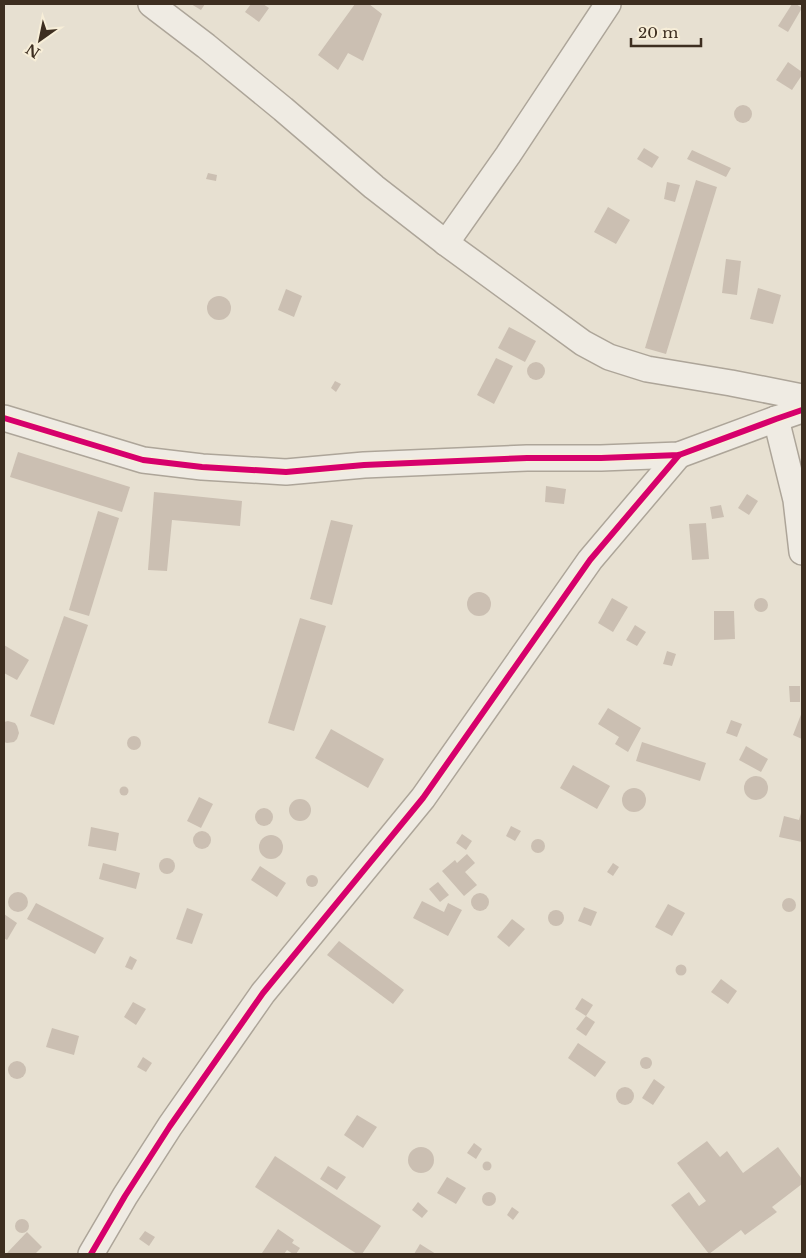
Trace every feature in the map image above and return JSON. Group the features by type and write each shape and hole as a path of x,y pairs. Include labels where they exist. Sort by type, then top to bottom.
{"street":[{"path":"150,4 206,46 374,187 446,243 582,343 609,357 647,369 802,397"},
{"path":"446,243 508,155 608,4"},
{"path":"4,418 143,460 286,472 364,465 527,458 678,455 802,410"},
{"path":"776,419 796,500 802,552"},
{"path":"91,1254 125,1196 170,1126 263,993 423,798 590,560 678,455"}],"building":[{"path":"191,4 205,4 201,10"},
{"path":"251,4 263,4 269,8 259,22 245,12"},
{"path":"355,4 369,4 382,14 363,61 348,53 338,70 318,55"},
{"path":"792,4 802,8 788,32 778,26"},
{"path":"788,62 802,72 792,90 776,80"},
{"path":"743,105 749,108 752,114 749,120 743,123 737,120 734,114 737,108"},
{"path":"644,148 659,157 652,168 637,159"},
{"path":"692,150 731,168 726,177 687,159"},
{"path":"208,173 217,175 216,181 206,179"},
{"path":"696,180 717,187 666,354 645,348"},
{"path":"667,182 680,185 675,202 664,199"},
{"path":"608,207 630,220 616,244 594,232"},
{"path":"726,259 741,261 737,295 722,293"},
{"path":"758,288 781,295 773,324 750,319"},
{"path":"286,289 302,296 294,317 278,310"},
{"path":"219,296 228,299 231,308 228,317 219,320 210,317 207,308 210,299"},
{"path":"509,327 536,341 525,362 498,348"},
{"path":"496,358 513,366 494,404 477,395"},
{"path":"536,362 542,365 545,371 542,377 536,380 530,377 527,371 530,365"},
{"path":"335,381 341,384 336,392 331,388"},
{"path":"18,452 130,487 122,512 10,477"},
{"path":"546,486 566,489 564,504 545,502"},
{"path":"154,492 242,501 240,526 172,520 167,571 148,570"},
{"path":"747,494 758,501 749,515 738,508"},
{"path":"721,505 724,517 712,519 710,507"},
{"path":"98,511 119,518 89,616 69,610"},
{"path":"331,520 353,525 332,605 310,599"},
{"path":"706,523 709,559 692,560 689,524"},
{"path":"479,592 484,593 490,599 490,609 484,615 479,616 474,615 468,609 467,604 468,599 474,593"},
{"path":"612,598 628,607 613,632 598,623"},
{"path":"758,598 764,598 768,605 764,612 758,612 754,608 754,602"},
{"path":"714,611 734,611 735,639 714,640"},
{"path":"64,616 88,625 54,725 30,716"},
{"path":"300,618 326,626 294,731 268,723"},
{"path":"635,625 646,632 637,646 626,640"},
{"path":"4,645 29,660 17,680 4,673"},
{"path":"667,651 676,654 672,666 663,664"},
{"path":"789,686 800,686 800,702 790,702"},
{"path":"608,708 641,728 628,752 615,744 619,737 598,724"},
{"path":"802,712 802,739 793,735"},
{"path":"731,720 742,724 737,737 726,733"},
{"path":"4,722 15,723 19,733 14,742 7,743 4,742"},
{"path":"331,729 384,759 368,788 315,758"},
{"path":"134,736 139,738 141,743 139,748 134,750 129,748 127,743 129,738"},
{"path":"642,742 706,763 700,781 636,761"},
{"path":"746,746 768,759 761,772 739,760"},
{"path":"573,765 610,786 597,809 560,788"},
{"path":"756,776 765,779 768,788 765,797 756,800 747,797 744,788 747,779"},
{"path":"124,787 128,791 124,795 120,791"},
{"path":"634,788 643,791 646,800 643,809 634,812 625,809 622,800 625,791"},
{"path":"199,797 213,804 201,828 187,821"},
{"path":"300,799 308,802 311,810 308,818 300,821 292,818 289,810 292,802"},
{"path":"260,808 268,808 273,813 271,824 260,826 255,821 255,813"},
{"path":"801,813 802,842 779,837 784,816 799,820"},
{"path":"511,826 521,831 515,841 506,836"},
{"path":"91,827 119,833 116,851 88,846"},
{"path":"198,831 206,831 211,836 209,847 198,849 193,844 193,836"},
{"path":"462,834 472,841 466,850 456,843"},
{"path":"271,835 280,838 283,847 280,856 271,859 262,856 259,847 262,838"},
{"path":"538,839 543,841 545,846 543,851 538,853 533,851 531,846 533,841"},
{"path":"467,854 475,863 465,872 477,885 464,896 442,871 455,860 457,863"},
{"path":"164,858 170,858 175,863 173,872 164,874 159,869 159,863"},
{"path":"103,863 140,873 136,889 99,879"},
{"path":"613,863 619,867 613,876 607,872"},
{"path":"260,866 286,883 277,897 251,880"},
{"path":"314,875 317,876 317,886 310,887 307,886 306,879 307,876"},
{"path":"438,882 449,895 440,902 429,889"},
{"path":"18,892 25,895 28,902 25,909 18,912 11,909 8,902 11,895"},
{"path":"480,893 486,896 489,902 486,908 480,911 474,908 471,902 474,896"},
{"path":"786,898 792,898 796,905 792,912 786,912 782,908 782,902"},
{"path":"422,901 444,912 448,903 462,910 448,936 413,918"},
{"path":"36,903 104,938 95,954 27,919"},
{"path":"668,904 685,913 672,936 655,927"},
{"path":"584,907 597,912 591,926 578,921"},
{"path":"187,908 203,914 192,944 176,939"},
{"path":"553,910 559,910 564,915 562,924 553,926 548,921 548,915"},
{"path":"4,914 17,923 7,940 4,938"},
{"path":"512,919 525,929 509,947 497,937"},
{"path":"339,941 404,990 393,1004 327,955"},
{"path":"130,956 137,960 132,970 125,967"},
{"path":"681,964 687,970 681,976 675,970"},
{"path":"721,979 737,991 728,1004 711,992"},
{"path":"582,998 593,1005 586,1016 575,1009"},
{"path":"133,1002 146,1009 136,1025 124,1017"},
{"path":"586,1016 595,1022 586,1036 576,1029"},
{"path":"52,1028 79,1036 74,1055 46,1047"},
{"path":"578,1043 606,1062 595,1077 568,1058"},
{"path":"143,1057 152,1063 146,1072 137,1067"},
{"path":"648,1057 651,1058 651,1068 644,1069 641,1068 640,1061 641,1058"},
{"path":"17,1061 23,1064 26,1070 23,1076 17,1079 11,1076 8,1070 11,1064"},
{"path":"654,1079 665,1087 653,1105 642,1098"},
{"path":"625,1087 631,1090 634,1096 631,1102 625,1105 619,1102 616,1096 619,1090"},
{"path":"357,1115 377,1127 363,1148 344,1135"},
{"path":"707,1141 720,1157 727,1151 743,1173 778,1147 802,1179 802,1184 772,1207 777,1212 745,1235 741,1230 709,1254 671,1205 689,1192 699,1206 706,1201 677,1163"},
{"path":"474,1143 482,1149 476,1159 467,1153"},
{"path":"421,1147 430,1151 434,1160 430,1169 421,1173 412,1169 408,1160 412,1151"},
{"path":"275,1156 381,1226 362,1254 357,1254 255,1187"},
{"path":"487,1161 492,1166 487,1171 482,1166"},
{"path":"328,1166 346,1177 337,1190 320,1179"},
{"path":"447,1177 466,1188 456,1204 437,1193"},
{"path":"489,1192 494,1194 496,1199 494,1204 489,1206 484,1204 482,1199 484,1194"},
{"path":"418,1202 428,1211 422,1218 412,1210"},
{"path":"512,1207 519,1212 513,1220 507,1215"},
{"path":"22,1219 27,1221 29,1226 27,1231 22,1233 17,1231 15,1226 17,1221"},
{"path":"278,1229 294,1240 292,1243 300,1248 296,1254 287,1250 284,1254 262,1253"},
{"path":"145,1231 155,1237 149,1246 139,1239"},
{"path":"27,1232 42,1247 35,1254 7,1253"},
{"path":"420,1244 436,1254 414,1254"}],"cycle path":[{"path":"4,418 143,460 202,467 286,472 364,465 527,458 679,455 802,410"},
{"path":"91,1254 125,1196 170,1126 263,993 423,798 590,560 679,455"}]}
